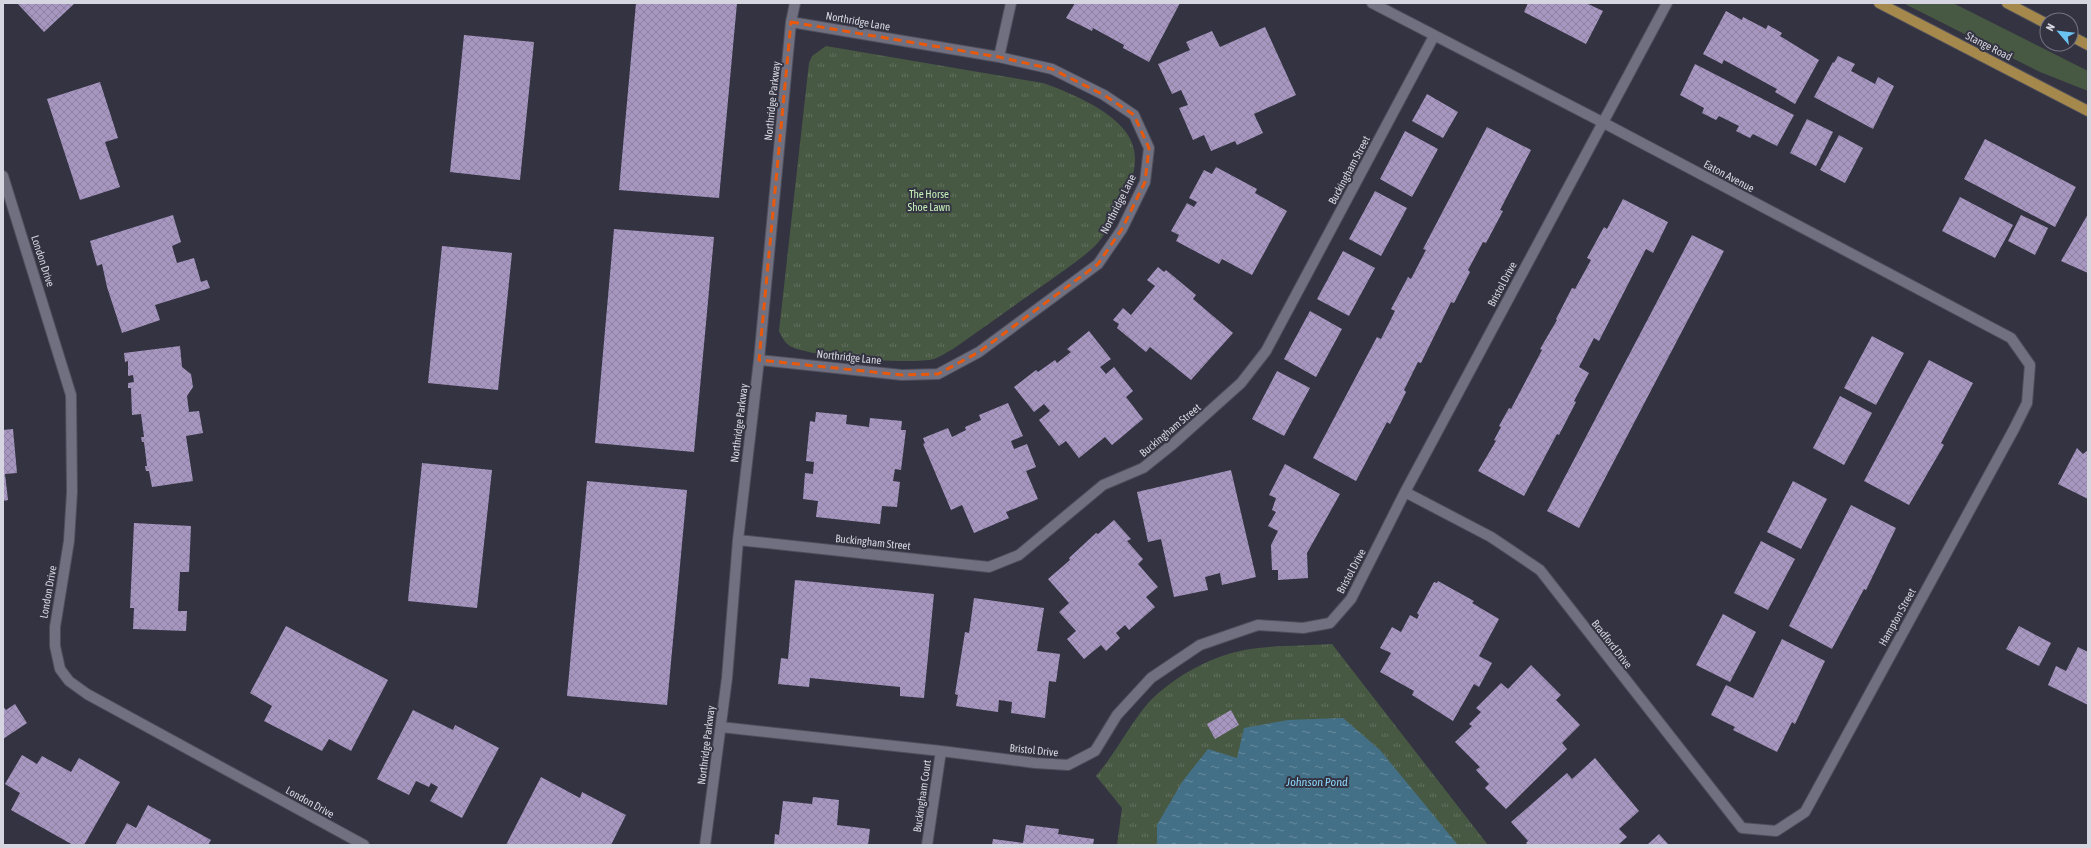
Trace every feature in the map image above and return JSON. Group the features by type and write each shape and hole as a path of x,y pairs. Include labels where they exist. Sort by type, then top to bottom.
{"main road":[{"name":"Stange Road","path":"1879,3 2088,111"},
{"path":"2007,3 2039,20"},
{"path":"2079,40 2088,45"}],"street":[{"name":"Northridge Parkway","path":"705,845 727,678 738,540 759,360 795,3"},
{"path":"999,57 1012,3"},
{"name":"Eaton Avenue","path":"1372,3 1602,122 2011,338 2030,365 2027,403"},
{"name":"Bristol Drive","path":"721,727 941,751 1035,763 1068,765 1095,751 1117,715 1151,678 1200,645 1258,625 1303,628 1330,623 1351,599 1405,492 1667,3"},
{"name":"Northridge Lane","path":"759,360 902,375 938,374 979,352 1098,264 1122,229 1145,182 1149,148 1134,115 1104,95 1052,70 999,57 792,22"},
{"name":"Buckingham Street","path":"738,540 989,567 1018,555 1103,485 1143,468 1173,444 1242,383 1266,351 1434,36"},
{"name":"London Drive","path":"3,176 71,395 72,492 70,527 55,627 55,646 60,669 69,681 87,694 364,845"},
{"name":"Hampton Street","path":"1776,831 1805,812 2027,403"},
{"name":"Bradford Drive","path":"1405,492 1492,537 1540,570 1742,828 1776,831"},
{"name":"Buckingham Court","path":"927,845 941,751"}],"highlighted area":[{"path":"791,22 999,57 1052,69 1104,95 1134,115 1149,148 1145,182 1122,229 1098,264 979,352 938,374 902,375 759,360"}],"green space":[{"path":"1903,3 1953,3 2039,46 2039,52 2050,52 2088,71 2088,91 2040,72"},
{"name":"The Horse Shoe Lawn","path":"826,46 1043,83 1081,99 1108,115 1120,125 1129,136 1134,148 1135,160 1133,173 1128,188 1103,237 1095,246 1069,267 953,349 934,359 905,361 840,357 803,351 787,344 779,331 809,63 812,56"},
{"path":"1332,644 1488,845 1117,845 1122,808 1096,776 1110,758 1135,720 1159,692 1170,683 1209,661 1237,652 1270,647"}],"water":[{"name":"Johnson Pond","path":"1343,718 1380,750 1458,845 1157,845 1157,825 1182,782 1208,749 1237,758 1244,728 1288,720"}],"building":[{"path":"17,3 75,3 44,32"},
{"path":"636,3 737,3 719,198 619,190"},
{"path":"1075,3 1180,3 1149,62 1123,48 1124,45 1093,28 1092,31 1066,18"},
{"path":"1528,3 1586,3 1603,11 1586,44 1524,12"},
{"path":"1726,11 1742,20 1743,17 1766,29 1768,25 1782,33 1780,36 1819,60 1795,104 1775,92 1777,89 1724,60 1722,64 1703,54"},
{"path":"1265,27 1296,95 1254,114 1263,133 1237,145 1235,141 1211,151 1204,135 1193,140 1179,108 1188,105 1181,90 1172,94 1158,64 1190,50 1186,42 1212,31 1220,47"},
{"path":"464,35 534,42 520,180 450,172"},
{"path":"1838,56 1855,64 1851,71 1875,84 1878,77 1894,86 1873,129 1814,97 1833,62 1834,63"},
{"path":"1695,64 1794,115 1777,146 1753,134 1750,138 1736,131 1739,126 1719,116 1716,120 1702,113 1704,108 1680,95"},
{"path":"100,82 118,138 105,142 120,187 80,200 47,99"},
{"path":"1427,94 1458,112 1443,138 1412,121"},
{"path":"1807,119 1833,132 1816,166 1790,153"},
{"path":"1487,127 1531,150 1500,210 1503,211 1486,243 1483,242 1468,270 1470,272 1454,303 1451,302 1421,363 1418,362 1404,390 1406,392 1390,424 1387,422 1356,481 1313,458 1377,337 1381,339 1395,311 1391,309 1408,277 1411,279 1426,250 1423,249"},
{"path":"1405,131 1438,149 1412,197 1380,179"},
{"path":"1839,135 1863,148 1845,183 1820,170"},
{"path":"1985,139 2076,187 2055,227 1964,179"},
{"path":"1216,167 1257,189 1255,193 1287,211 1252,275 1222,259 1219,264 1176,241 1179,235 1171,231 1187,203 1194,207 1197,202 1189,198 1204,170 1212,174"},
{"path":"1375,191 1407,208 1381,256 1349,239"},
{"path":"1960,197 2013,225 1995,258 1942,231"},
{"path":"1623,199 1668,222 1653,253 1646,249 1599,341 1594,338 1579,367 1589,373 1574,401 1576,402 1559,435 1557,434 1524,496 1478,471 1496,441 1494,440 1501,427 1499,426 1509,408 1511,409 1572,288 1575,289 1591,260 1587,258 1604,227 1607,229"},
{"path":"2088,214 2088,273 2061,261"},
{"path":"173,215 181,242 172,246 177,263 194,258 201,282 207,280 210,288 155,305 160,320 122,333 107,287 102,264 97,266 90,241"},
{"path":"2021,215 2048,228 2035,255 2008,241"},
{"path":"614,229 714,237 694,452 595,443"},
{"path":"1692,235 1724,251 1579,528 1547,511"},
{"path":"442,246 512,253 498,390 428,383"},
{"path":"1343,251 1375,268 1349,316 1317,299"},
{"path":"1158,267 1164,272 1166,270 1196,295 1193,299 1233,333 1191,380 1150,347 1146,352 1117,328 1119,324 1113,320 1123,308 1131,315 1155,286 1147,280"},
{"path":"1310,311 1342,329 1316,377 1284,359"},
{"path":"1089,331 1111,359 1100,367 1106,374 1114,367 1133,391 1126,397 1143,419 1112,445 1105,437 1079,458 1066,441 1059,446 1039,420 1050,411 1044,404 1034,412 1014,387 1036,370 1038,372 1055,360 1057,363 1071,352 1067,349"},
{"path":"1872,336 1904,353 1876,405 1844,388"},
{"path":"180,346 182,367 191,374 193,387 187,396 189,412 199,411 203,433 186,436 193,481 152,487 149,471 146,471 145,466 147,466 144,442 142,442 141,437 144,437 141,414 132,415 131,388 128,388 128,383 134,382 133,375 128,376 128,361 125,362 124,353"},
{"path":"1929,360 1973,383 1941,443 1944,445 1909,505 1864,481"},
{"path":"1277,371 1310,388 1284,436 1252,419"},
{"path":"1840,396 1872,413 1844,465 1813,448"},
{"path":"1008,403 1023,436 1011,441 1014,449 1027,444 1036,467 1026,471 1038,499 1006,512 1009,518 974,533 962,505 951,510 923,444 925,443 923,438 948,428 952,437 966,430 965,427 981,420 979,415"},
{"path":"816,412 847,415 846,424 869,427 870,418 902,421 901,430 906,430 901,470 895,469 893,481 900,482 897,507 882,506 880,524 816,517 818,501 803,499 805,473 813,474 814,462 806,461 810,421 815,422"},
{"path":"13,429 17,473 5,474 8,500 3,501 3,430"},
{"path":"2077,448 2083,454 2088,450 2088,499 2058,484"},
{"path":"422,463 492,470 477,608 408,601"},
{"path":"1285,464 1340,494 1307,553 1308,578 1278,580 1278,570 1272,570 1271,545 1278,531 1268,526 1276,512 1272,510 1276,498 1269,495"},
{"path":"1231,470 1256,577 1222,585 1220,573 1205,577 1208,590 1174,597 1161,539 1148,542 1137,492"},
{"path":"587,481 687,490 667,705 567,696"},
{"path":"1793,481 1827,499 1801,549 1767,532"},
{"path":"1851,505 1896,528 1866,590 1864,589 1832,649 1789,626"},
{"path":"1114,520 1131,539 1127,541 1143,559 1138,564 1158,587 1146,597 1155,607 1129,630 1125,625 1116,633 1120,638 1106,651 1101,645 1084,659 1067,639 1076,631 1059,612 1069,603 1048,579 1070,560 1069,558 1096,533 1098,534"},
{"path":"134,523 191,526 189,572 180,572 178,611 187,611 186,631 133,629 134,608 130,608"},
{"path":"1761,541 1795,559 1768,610 1734,593"},
{"path":"795,580 934,594 924,698 900,696 900,687 810,678 809,687 778,684 781,658 788,659"},
{"path":"1438,581 1474,601 1472,603 1499,619 1479,656 1492,663 1479,687 1474,684 1453,721 1412,695 1414,691 1380,672 1391,653 1380,648 1392,627 1401,632 1410,615 1417,619 1419,615 1417,613 1434,582 1437,583"},
{"path":"974,598 1044,608 1037,651 1060,654 1056,682 1049,681 1045,718 1011,713 1012,702 999,700 998,712 956,706 958,695 955,694 965,632 969,633"},
{"path":"1723,614 1756,632 1730,682 1696,665"},
{"path":"286,626 388,680 351,751 329,739 322,751 264,721 272,706 250,693"},
{"path":"2019,626 2051,643 2039,666 2006,649"},
{"path":"1782,639 1825,661 1795,724 1792,722 1777,752 1733,730 1735,727 1711,715 1726,685 1753,698"},
{"path":"2078,647 2088,652 2088,705 2048,685 2056,666 2066,671"},
{"path":"1531,665 1561,695 1556,700 1580,725 1562,743 1567,749 1506,809 1485,788 1489,784 1476,770 1480,767 1455,742 1472,726 1469,724 1481,712 1476,708 1501,683 1508,689"},
{"path":"15,704 27,723 3,739 3,706 6,710"},
{"path":"413,710 453,730 455,725 499,748 462,818 430,801 438,787 431,783 429,787 416,781 409,795 377,779"},
{"path":"1231,710 1239,725 1215,739 1207,724"},
{"path":"22,755 37,764 42,756 71,772 79,758 120,782 84,845 73,845 11,810 20,793 5,784"},
{"path":"1595,758 1639,811 1619,829 1627,837 1618,845 1528,845 1526,843 1528,841 1511,822 1567,773 1572,779"},
{"path":"541,777 580,798 582,792 626,815 611,845 506,845"},
{"path":"813,797 839,800 837,825 870,829 868,845 774,845 775,834 779,835 783,801 812,804"},
{"path":"148,805 211,840 208,845 115,845 127,823 136,828"},
{"path":"1026,825 1059,829 1058,834 1094,839 1093,845 992,845 993,839 1023,843"},
{"path":"1659,834 1669,845 1647,845"}]}
